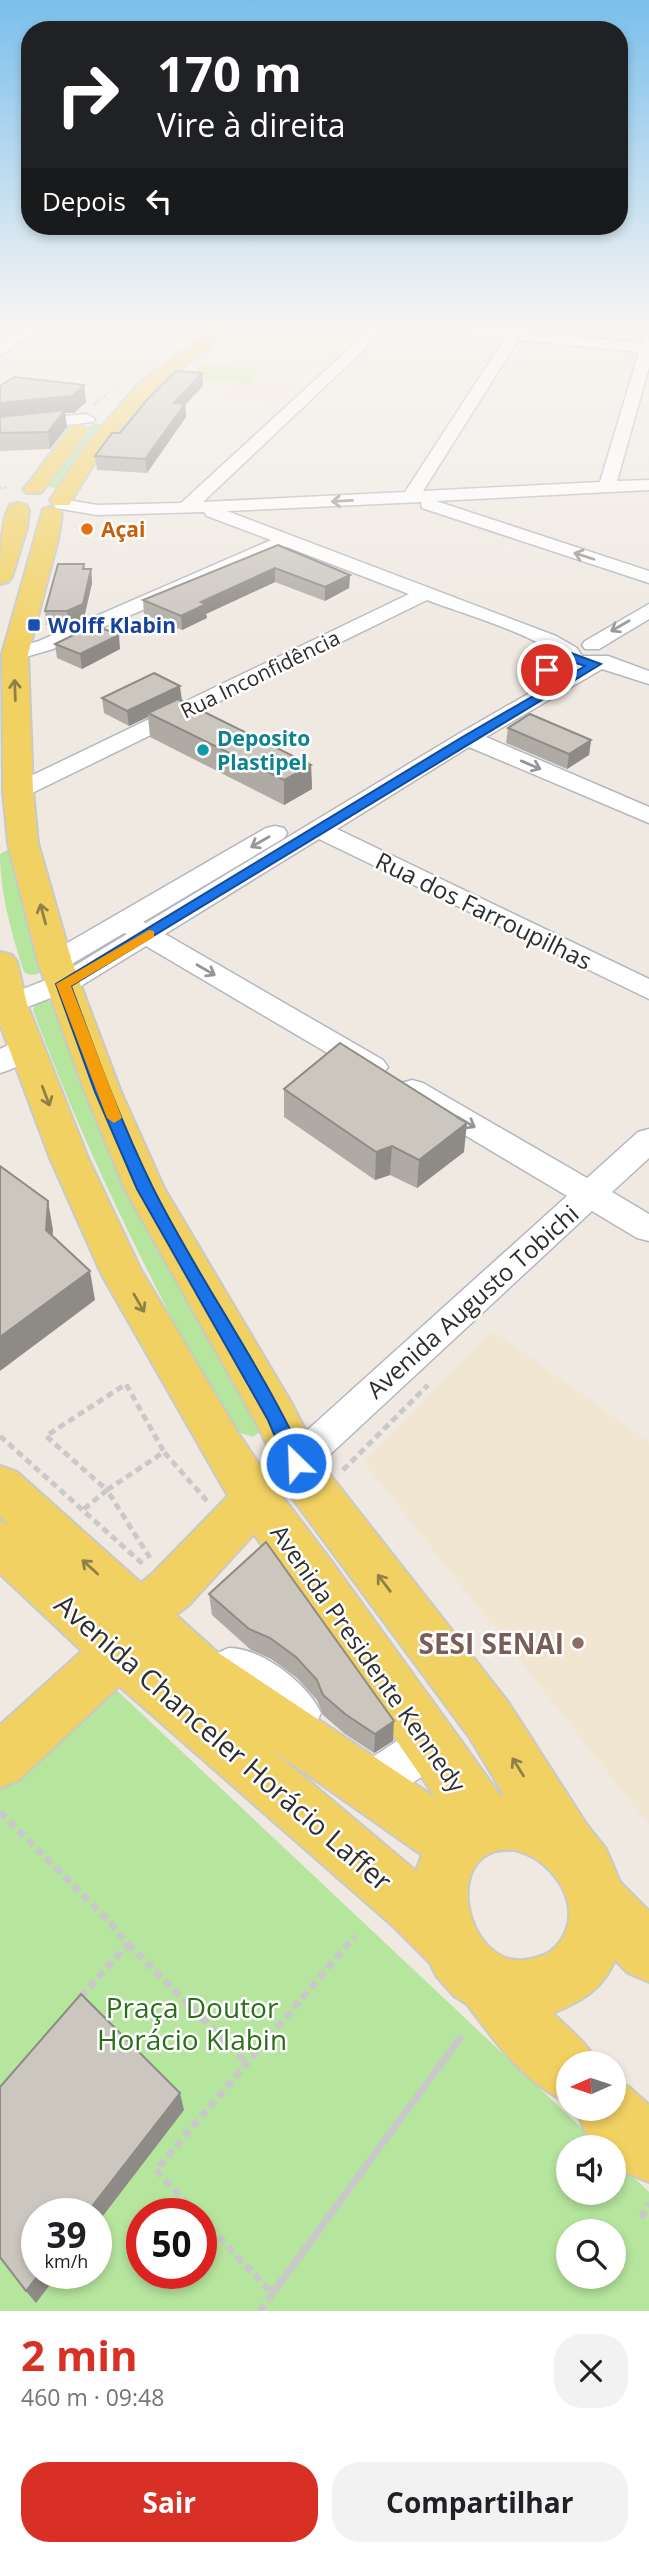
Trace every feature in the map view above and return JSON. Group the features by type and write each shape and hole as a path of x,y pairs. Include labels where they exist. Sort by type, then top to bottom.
{"main road":[{"path":"0,577 28,500 78,432"},
{"path":"28,500 93,449 108,432"},
{"path":"28,500 47,540 15,654 18,792 23,843 59,973 103,1092 145,1189 276,1417 302,1457 324,1504 489,1720 567,1845 586,1870 597,1900 597,1924 591,1948 572,1975 534,1992 511,1991 489,1984"},
{"name":"Avenida Presidente Kennedy","path":"0,962 10,1004 13,1055 69,1157 123,1275 222,1447 430,1745 472,1835"},
{"name":"Avenida Chanceler Horácio Laffer","path":"0,1486 145,1607 199,1669 374,1782 472,1835"},
{"path":"0,1761 145,1607 262,1507"},
{"name":"Avenida Chanceler Horácio Laffer","path":"0,1544 145,1607 252,1770 412,1906 447,1941"},
{"path":"556,2061 489,1984 465,1966 447,1941 439,1916 438,1889 444,1866 472,1835 515,1822 543,1829 567,1845"},
{"path":"597,1900 649,1952"},
{"path":"619,2121 649,2150"}],"street":[{"path":"186,514 272,432"},
{"path":"410,498 452,432"},
{"path":"607,487 623,432"},
{"path":"28,500 186,514 649,485"},
{"path":"410,498 649,577"},
{"path":"186,514 278,538 649,677"},
{"path":"15,654 46,645 278,538"},
{"name":"Rua Inconfidência","path":"18,792 426,593"},
{"path":"135,928 320,830 468,738 649,610"},
{"path":"10,1004 590,654 649,629"},
{"path":"468,738 649,816"},
{"name":"Rua dos Farroupilhas","path":"320,830 649,990"},
{"path":"135,928 649,1229"},
{"name":"Avenida Augusto Tobichi","path":"302,1457 649,1140"},
{"path":"374,1782 430,1745"}],"path":[{"path":"302,1457 329,1484 436,1378"},
{"path":"145,1607 107,1490 46,1436 126,1384 164,1452 209,1504"},
{"path":"0,1436 84,1509 145,1607"},
{"path":"84,1509 107,1490 164,1452"},
{"path":"0,1812 247,2063"},
{"path":"182,2198 156,2170 355,1936"},
{"path":"74,2006 128,1944"},
{"path":"460,2038 259,2311 304,2249 460,2038"},
{"path":"641,2218 649,2203"},
{"path":"217,2235 272,2293"}],"shaded area":[{"name":"SESI SENAI","path":"493,1331 649,1442 649,1825 364,1462"}],"green space":[{"path":"85,432 98,432 59,489 45,486 52,481"},
{"path":"9,849 16,850 42,972 35,974 24,972 8,914 0,854"},
{"path":"52,1001 266,1427 253,1437 231,1430 124,1224 76,1118 33,1010 36,1003"},
{"name":"Praça Doutor Horácio Klabin","path":"108,1682 556,2104 556,2121 574,2121 589,2135 556,2135 556,2205 626,2205 626,2170 649,2192 649,2311 0,2311 0,1787"}],"building":[{"path":"0,432 48,432 48,432"},
{"path":"165,432 145,459 95,456 112,433"},
{"path":"278,545 350,575 325,587 275,568 201,602 206,604 181,616 143,600"},
{"path":"58,564 84,564 83,569 91,569 83,604 67,611 45,611"},
{"path":"94,625 119,635 80,654 55,644"},
{"path":"154,673 180,686 127,711 102,698"},
{"path":"178,699 311,765 284,780 148,713"},
{"path":"530,714 591,740 569,754 508,728"},
{"path":"340,1043 467,1123 419,1160 392,1146 376,1152 284,1089"},
{"path":"0,1166 48,1201 46,1230 90,1271 0,1337"},
{"path":"266,1542 394,1721 375,1734 323,1695 317,1680 296,1657 270,1638 249,1629 209,1594"},
{"path":"81,1994 180,2093 98,2198 21,2198 21,2284 0,2257 0,2087"}],"slow traffic":[{"path":"114,1118 63,984 149,934"}],"place":[{"name":"Açai","path":"87,529"},
{"name":"Wolff Klabin","path":"34,625"},
{"name":"Deposito Plastipel","path":"203,750"},
{"name":"SESI SENAI","path":"578,1643"}],"route":[{"path":"296,1463 276,1417 145,1189 103,1092 63,984 148,935 468,738 596,664 580,662 571,656 547,670"}]}
